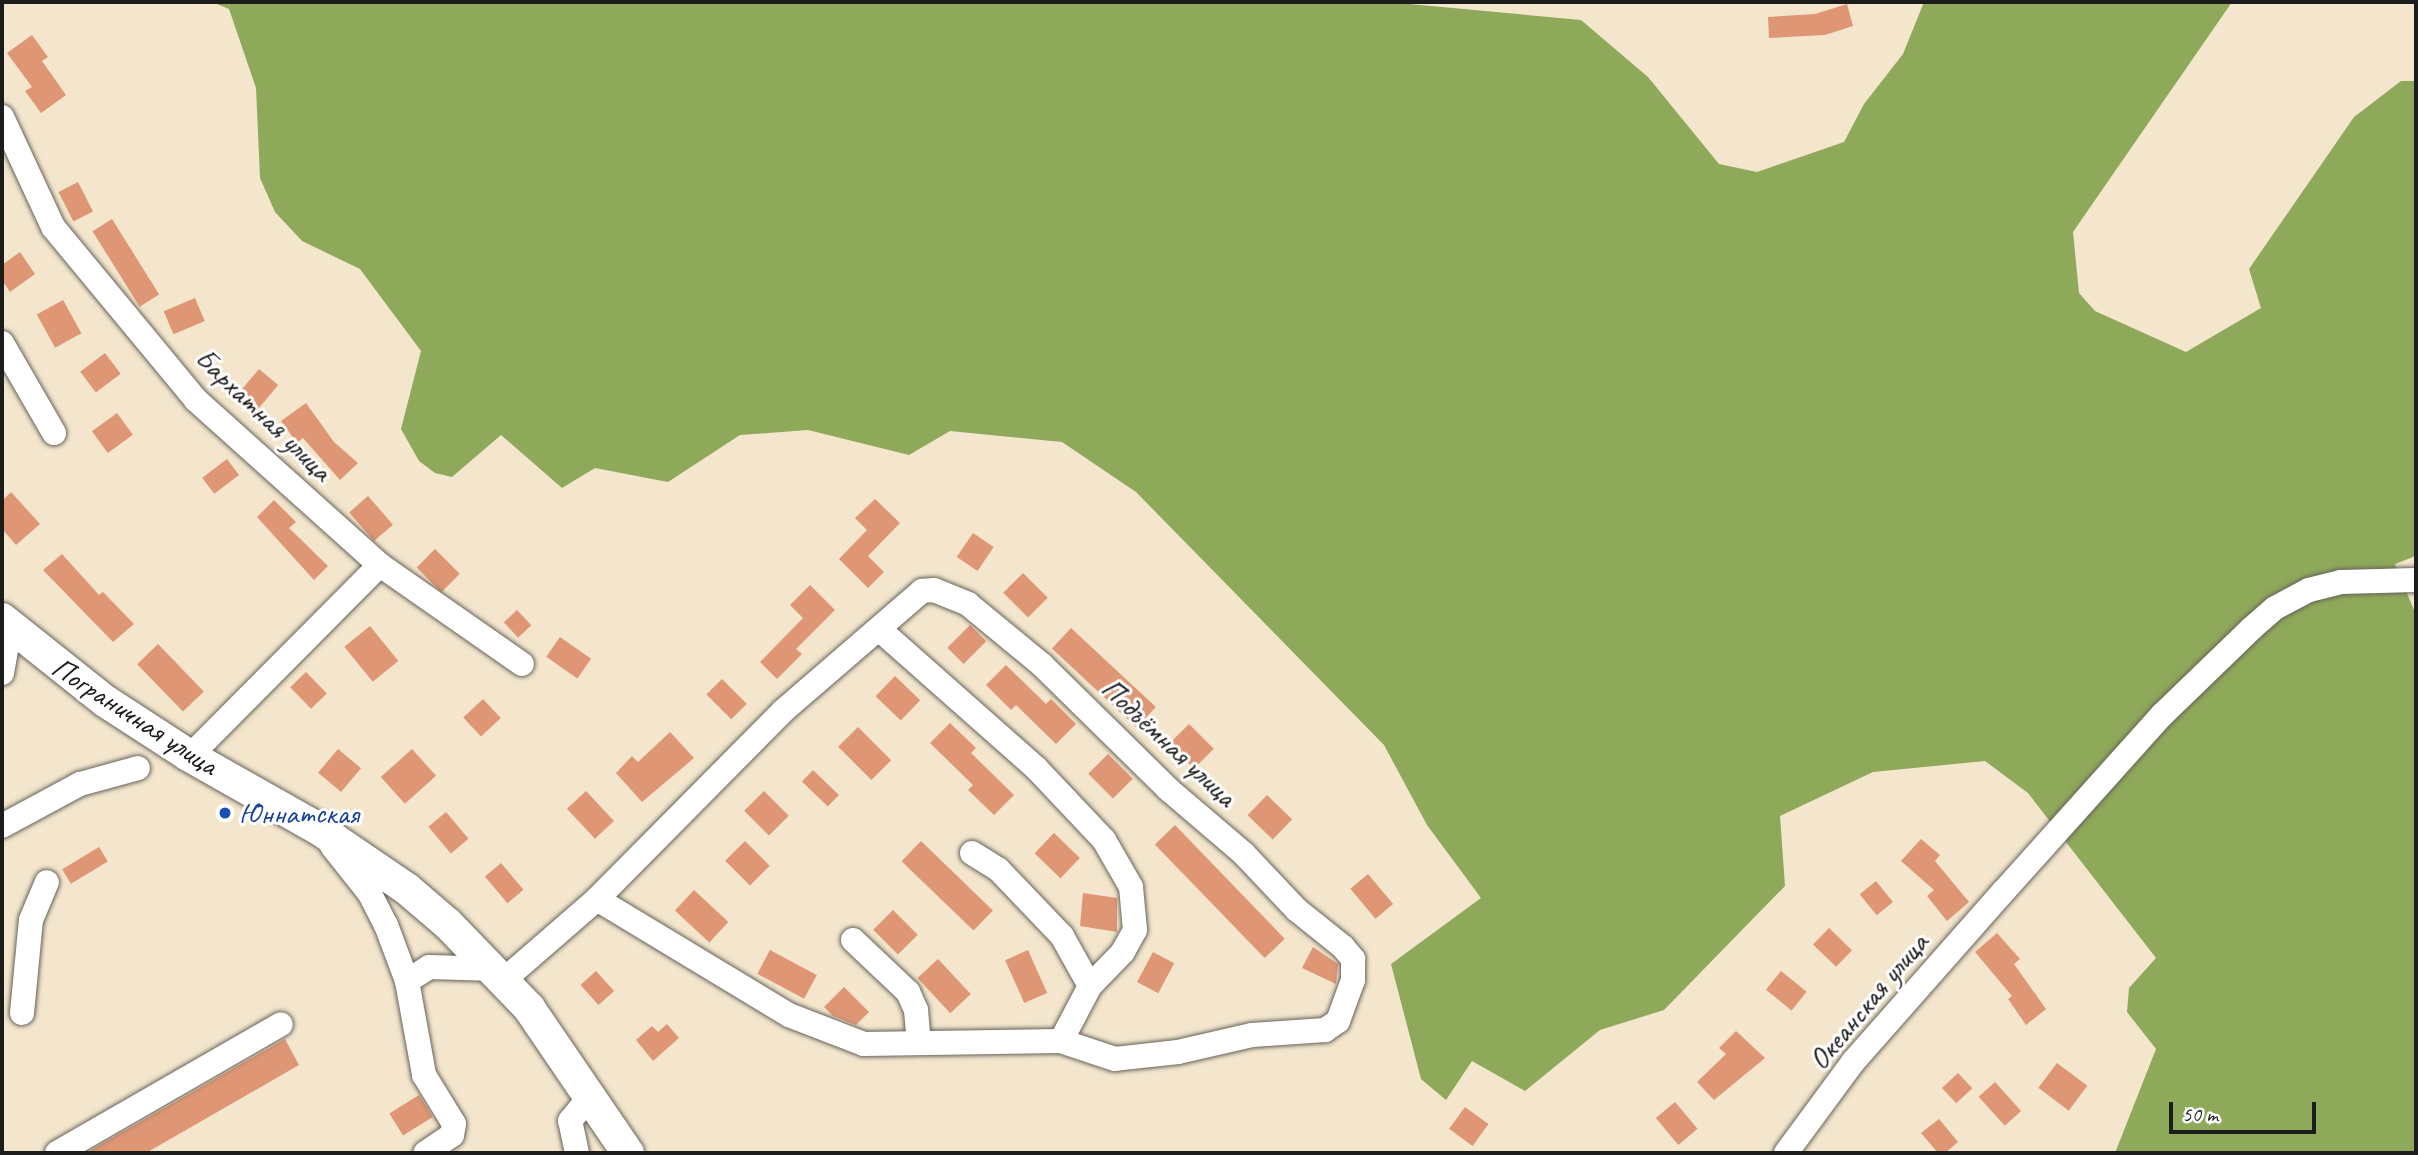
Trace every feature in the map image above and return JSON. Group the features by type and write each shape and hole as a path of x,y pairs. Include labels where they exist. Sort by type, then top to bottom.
{"main road":[{"name":"Пограничная улица","path":"6,624 105,701 191,755 319,829 407,889 500,974 556,1045 589,1099 628,1153"}],"street":[{"name":"Бархатная улица","path":"2,117 52,226 196,400 380,565 522,664"},
{"path":"2,343 54,433"},
{"path":"191,755 380,565"},
{"name":"Океанская улица","path":"1786,1153 1853,1062 2003,892 2162,715 2275,608 2309,590 2341,582 2416,580"},
{"name":"Подъёмная улица","path":"500,974 597,900 783,710 880,630 922,591 934,590 968,604 1042,665 1168,789 1244,854 1297,910 1343,947 1353,959 1353,980 1338,1021 1307,1034 1252,1035 1178,1052 1115,1059 1061,1041"},
{"path":"2,673 6,624"},
{"path":"597,900 824,1032 864,1044 1061,1041 1090,986 1123,952 1135,930 1131,887 1120,863 1036,768 880,630"},
{"path":"2,826 80,783 138,768"},
{"path":"319,829 370,894 407,981 424,1075 454,1124 452,1135 425,1153"},
{"path":"972,853 998,869 1062,936 1090,986"},
{"path":"22,1013 31,920 47,882"},
{"path":"853,940 908,992 916,1010 919,1043"},
{"path":"407,981 429,967 500,974"},
{"path":"57,1153 281,1024"},
{"path":"577,1153 570,1121 589,1099"}],"green space":[{"path":"212,2 1388,2 1581,20 1648,77 1719,164 1757,172 1844,142 1864,104 1903,54 1924,2 2232,2 2073,232 2079,293 2095,311 2186,352 2261,308 2249,269 2354,117 2401,81 2416,81 2416,556 2395,564 2416,615 2416,1153 2115,1153 2156,1049 2127,1012 2129,988 2156,958 2028,793 1985,761 1873,772 1780,816 1785,886 1664,1010 1600,1030 1525,1091 1472,1061 1446,1100 1421,1079 1391,964 1481,898 1427,825 1384,745 1136,492 1062,442 950,431 909,455 808,430 740,435 668,482 595,468 562,488 501,435 452,477 435,473 419,461 401,429 421,351 360,269 302,241 275,212 260,178 256,88 229,9"}],"building":[{"path":"1847,4 1853,26 1825,35 1769,38 1768,17 1815,14"},
{"path":"32,35 48,57 42,61 66,95 41,113 25,91 32,87 7,53"},
{"path":"78,182 93,211 73,221 58,192"},
{"path":"112,219 159,294 140,307 92,231"},
{"path":"20,252 35,274 10,292 2,280 2,265"},
{"path":"195,298 205,321 173,334 164,311"},
{"path":"63,300 81,333 55,348 37,315"},
{"path":"105,353 121,374 96,392 80,372"},
{"path":"259,369 278,385 256,412 237,396"},
{"path":"306,403 334,442 358,463 340,480 303,438 297,443 281,421"},
{"path":"117,413 133,435 108,453 92,431"},
{"path":"227,459 239,475 214,494 202,478"},
{"path":"11,492 40,524 16,545 2,529 2,501"},
{"path":"368,496 393,525 374,541 349,512"},
{"path":"875,499 900,523 868,556 884,572 868,588 839,559 867,530 855,518"},
{"path":"274,500 296,522 289,528 328,566 314,580 257,517"},
{"path":"973,533 994,547 978,571 957,557"},
{"path":"435,549 460,574 441,592 417,567"},
{"path":"62,554 99,595 103,592 134,624 113,642 43,570"},
{"path":"1023,573 1048,598 1028,618 1003,593"},
{"path":"810,585 835,610 796,649 802,654 777,679 760,662 803,618 790,605"},
{"path":"517,610 531,625 518,638 504,622"},
{"path":"970,625 986,641 964,664 947,648"},
{"path":"370,626 398,661 373,682 344,647"},
{"path":"1071,628 1156,707 1137,728 1052,648"},
{"path":"560,637 591,659 577,678 546,657"},
{"path":"158,644 204,691 183,712 137,664"},
{"path":"1006,665 1046,704 1051,699 1076,724 1056,744 1016,705 1011,710 986,685"},
{"path":"306,672 327,694 311,709 290,687"},
{"path":"895,676 920,700 901,720 876,696"},
{"path":"722,679 747,704 731,719 706,695"},
{"path":"483,699 501,718 481,736 463,717"},
{"path":"950,723 976,748 971,753 1014,795 994,815 968,790 973,785 930,743"},
{"path":"1189,724 1214,749 1194,769 1169,744"},
{"path":"858,727 891,760 871,780 838,747"},
{"path":"670,732 694,758 642,802 616,773 632,756 638,762"},
{"path":"338,749 361,768 341,792 318,773"},
{"path":"412,749 436,776 405,804 381,777"},
{"path":"1108,754 1133,779 1113,799 1088,774"},
{"path":"813,770 839,795 828,807 802,782"},
{"path":"586,791 614,821 595,839 567,809"},
{"path":"764,791 789,816 769,836 744,811"},
{"path":"1267,795 1292,819 1273,839 1248,815"},
{"path":"446,812 468,839 451,854 428,827"},
{"path":"1175,825 1285,939 1265,958 1155,844"},
{"path":"1054,833 1080,858 1060,878 1035,853"},
{"path":"1921,839 1940,855 1935,861 1969,902 1947,921 1927,896 1934,890 1901,861"},
{"path":"745,841 770,866 750,886 725,861"},
{"path":"921,841 993,910 973,931 902,861"},
{"path":"99,847 108,862 71,884 62,869"},
{"path":"501,863 523,890 507,903 485,876"},
{"path":"1368,874 1393,904 1375,919 1350,889"},
{"path":"1876,881 1893,902 1877,915 1860,894"},
{"path":"694,890 728,922 709,943 675,910"},
{"path":"1083,893 1117,898 1117,932 1080,926"},
{"path":"893,910 918,935 898,955 873,930"},
{"path":"1829,928 1852,950 1836,967 1813,945"},
{"path":"1997,933 2020,959 2014,964 2046,1009 2026,1025 2008,999 2012,996 1975,952"},
{"path":"1313,947 1338,964 1336,984 1302,968"},
{"path":"770,950 817,975 804,999 757,974"},
{"path":"1028,950 1047,993 1024,1003 1005,960"},
{"path":"1153,952 1174,963 1158,993 1137,982"},
{"path":"938,959 971,994 950,1013 918,978"},
{"path":"596,971 614,991 598,1005 580,985"},
{"path":"1781,971 1807,992 1792,1010 1766,990"},
{"path":"844,987 869,1012 856,1025 833,1016 824,1007"},
{"path":"667,1024 679,1038 653,1061 636,1040 652,1026 658,1032"},
{"path":"1736,1031 1765,1058 1714,1100 1697,1082 1726,1054 1719,1048"},
{"path":"285,1039 299,1065 146,1153 86,1153"},
{"path":"2057,1063 2087,1086 2069,1111 2038,1088"},
{"path":"1958,1073 1972,1088 1956,1103 1942,1088"},
{"path":"1995,1082 2021,1111 2005,1126 1979,1097"},
{"path":"419,1095 433,1117 403,1136 389,1114"},
{"path":"1675,1102 1697,1129 1678,1145 1656,1118"},
{"path":"1465,1107 1488,1124 1473,1146 1449,1129"},
{"path":"1939,1119 1958,1142 1945,1153 1938,1153 1921,1133"}],"place":[{"name":"Юннатская","path":"225,813"}]}
